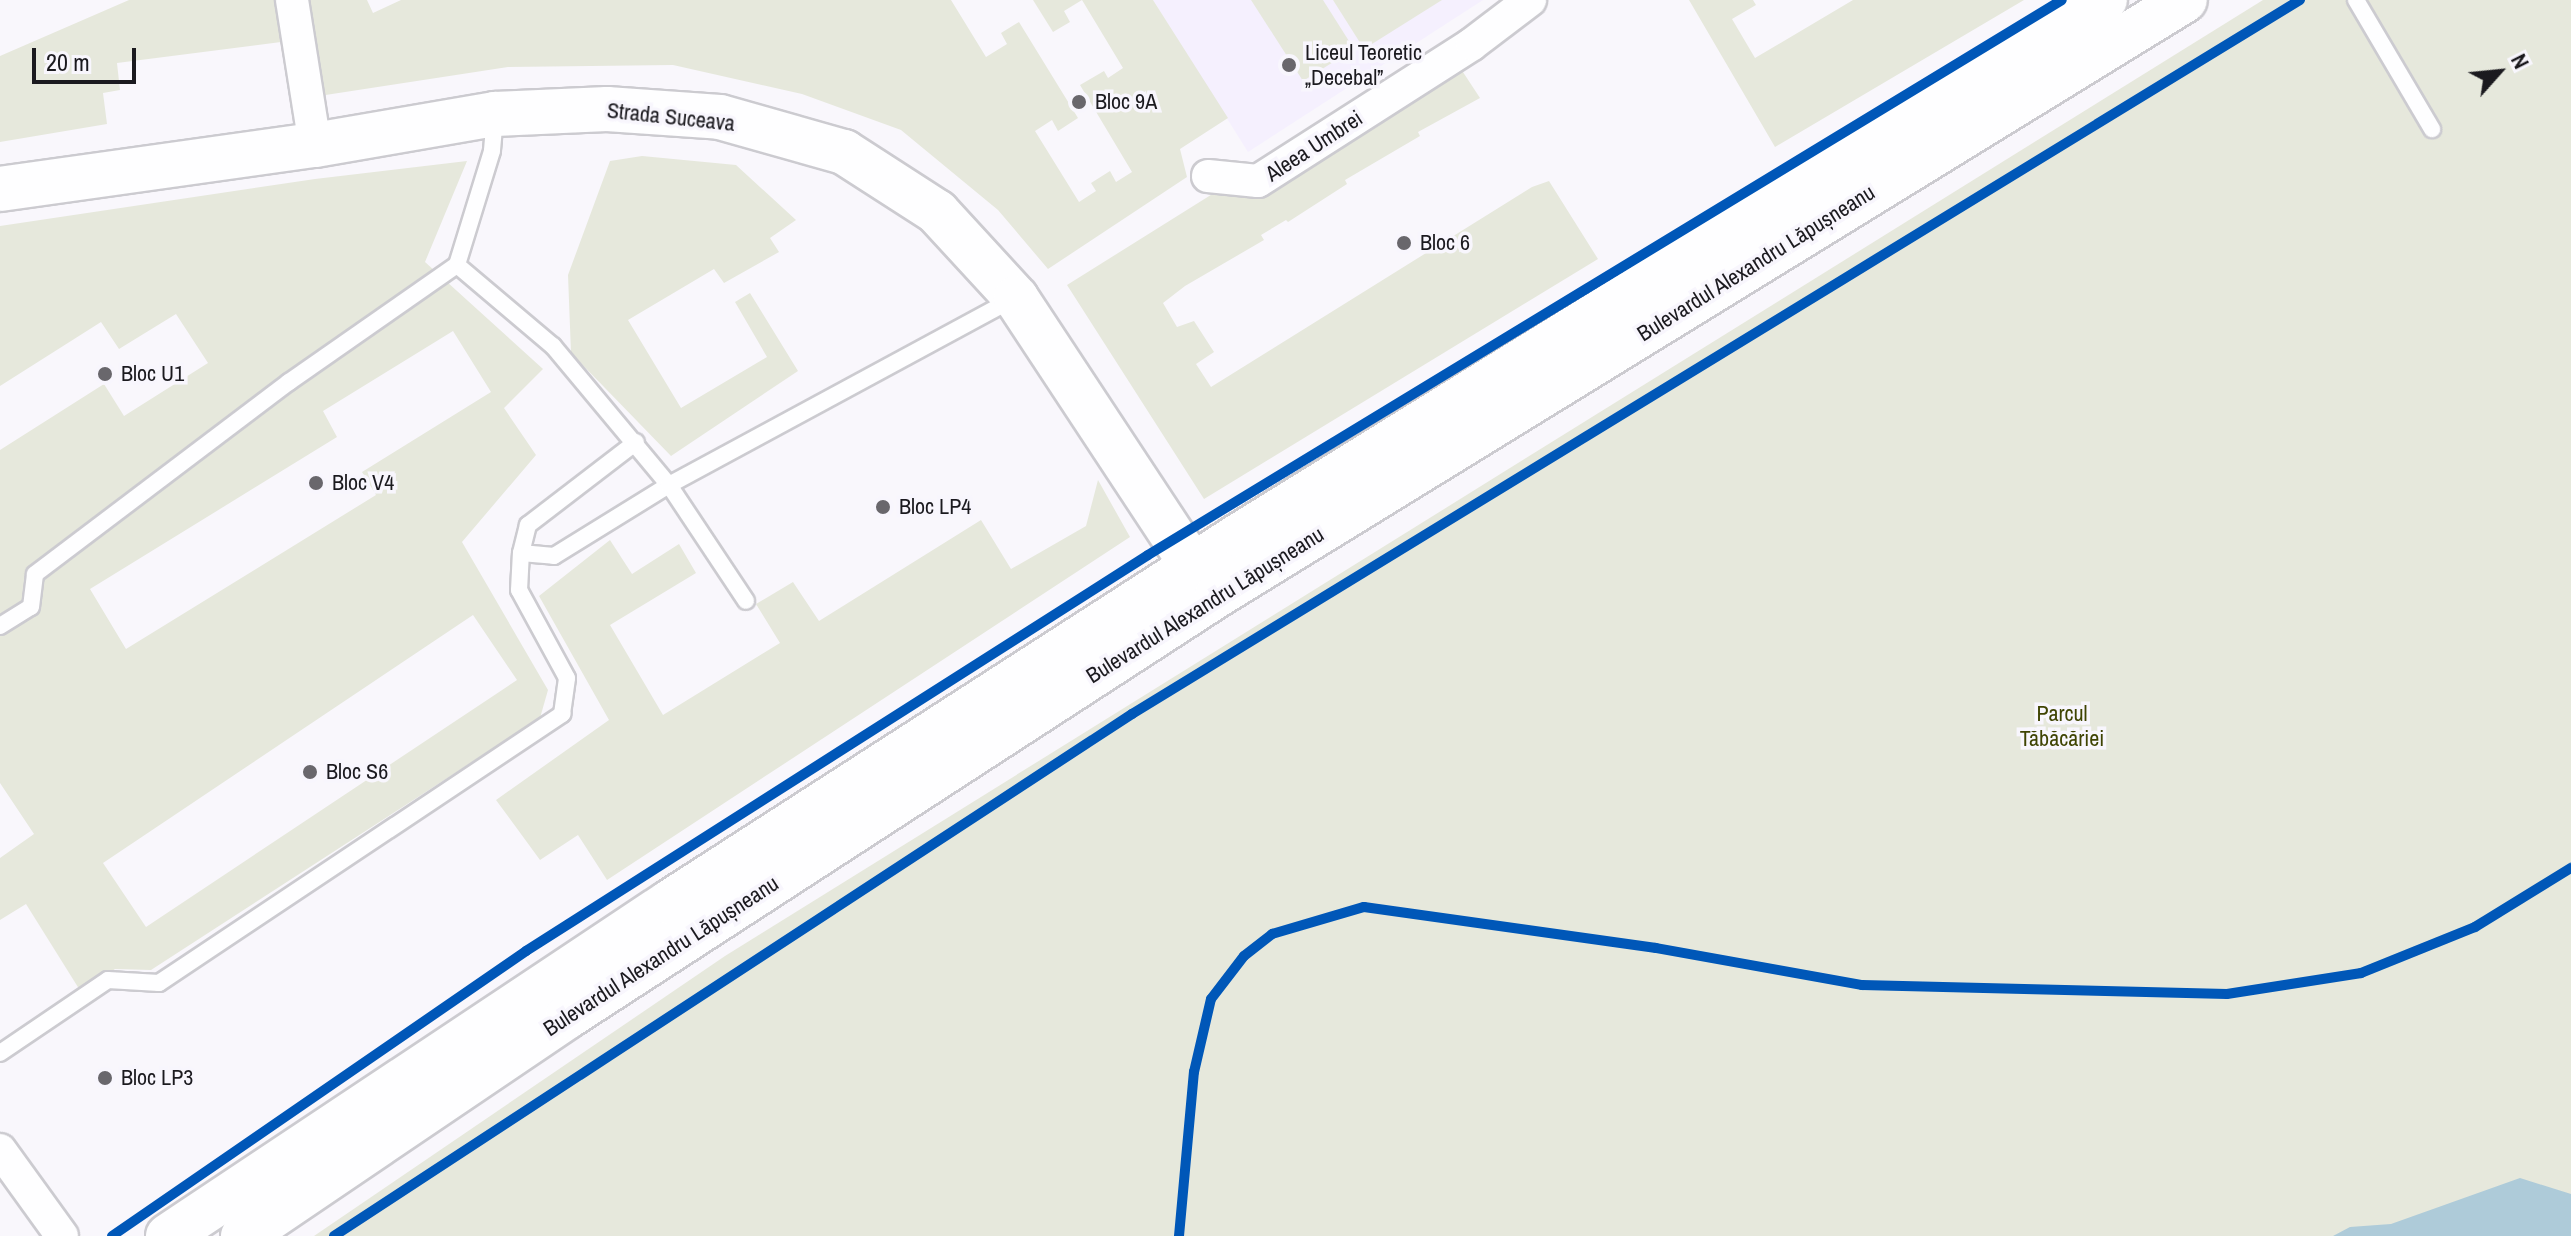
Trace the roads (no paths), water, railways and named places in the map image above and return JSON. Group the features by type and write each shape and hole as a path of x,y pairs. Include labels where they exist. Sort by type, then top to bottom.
{"main road":[{"name":"Bulevardul Alexandru Lăpușneanu","path":"168,1236 670,902 1193,566 2105,0"},
{"name":"Bulevardul Alexandru Lăpușneanu","path":"243,1236 568,1016 1217,595 2185,0"},
{"name":"Strada Suceava","path":"0,189 315,145 495,114 607,109 720,117 844,152 937,212 1016,298 1193,566"}],"street":[{"path":"292,0 315,145"},
{"name":"Aleea Umbrei","path":"1208,176 1258,181 1472,44 1530,0"},
{"path":"0,1150 62,1236"}],"lane":[{"path":"2356,0 2432,129"},
{"path":"0,626 31,607 35,574 289,382 457,265 492,151 495,114"},
{"path":"457,265 553,346 636,442 669,485 746,601"},
{"path":"521,553 554,556 669,485 1016,298"},
{"path":"0,1053 108,980 159,983 562,714 567,678 519,590 521,553 528,525 636,442"}],"water":[{"path":"2520,1178 2571,1194 2571,1236 2333,1236 2350,1227 2391,1224"}],"place":[{"name":"Liceul Teoretic „Decebal”","path":"1289,65"},
{"name":"Bloc 9A","path":"1079,102"},
{"name":"Bloc 6","path":"1404,243"},
{"name":"Bloc U1","path":"105,374"},
{"name":"Bloc V4","path":"316,483"},
{"name":"Bloc LP4","path":"883,507"},
{"name":"Bloc S6","path":"310,772"},
{"name":"Bloc LP3","path":"105,1078"}],"park label":[{"name":"Parcul Tăbăcăriei","path":"2062,726"}]}
